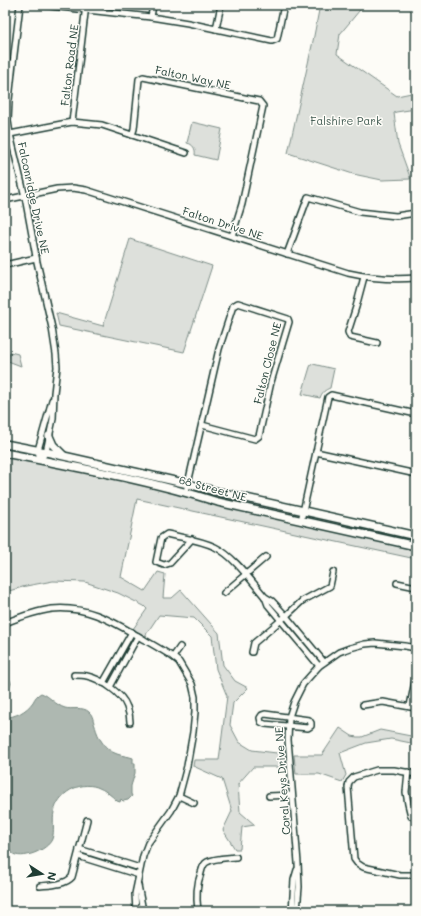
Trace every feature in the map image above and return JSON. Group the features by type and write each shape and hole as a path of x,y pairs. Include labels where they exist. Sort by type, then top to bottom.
{"main road":[{"path":"49,436 53,445 64,456"},
{"name":"68 Street NE","path":"5,444 38,450 416,536"},
{"name":"68 Street NE","path":"5,453 186,492 218,502 416,546"}],"street":[{"name":"Falconridge Drive NE","path":"20,5 8,121 52,328 57,367 53,419 46,452 40,460"},
{"path":"41,5 86,7 151,17 272,41 277,39 284,5"},
{"path":"151,17 153,5"},
{"path":"216,29 221,5"},
{"name":"Falton Road NE","path":"72,122 86,7"},
{"path":"5,62 13,63"},
{"name":"Falton Way NE","path":"132,135 140,79 143,77 259,101 263,106 242,204 232,236"},
{"path":"10,134 72,122 102,125 186,153"},
{"name":"Falton Drive NE","path":"5,200 58,189 73,188 86,190 334,270 364,277 388,279 416,278"},
{"path":"287,254 308,197 360,212 396,216 416,213"},
{"path":"5,265 36,258"},
{"path":"364,277 348,332 350,337 377,343"},
{"name":"Falton Close NE","path":"186,492 219,349 233,306 238,303 288,319 290,322 271,382 259,436 255,439 202,425"},
{"name":"Falconridge Drive NE","path":"40,460 38,450 46,417 54,393"},
{"path":"301,521 328,397 331,395 416,414"},
{"path":"316,452 416,474"},
{"path":"192,540 170,563 164,565 156,562 161,538 167,534 202,542 216,547 228,555 265,597 272,601 319,666"},
{"path":"224,593 266,557"},
{"path":"252,652 254,642 302,601 330,586 333,572"},
{"path":"397,583 416,587"},
{"path":"5,623 52,609 66,608 83,611 102,617 117,623 173,657 179,662 192,684 195,697 195,712 188,762 179,796 148,843 143,856 135,894 136,911"},
{"path":"283,618 324,662"},
{"path":"103,683 132,632"},
{"path":"110,687 138,636"},
{"name":"Coral Keys Drive NE","path":"297,911 299,887 298,863 288,740 289,717 294,702 303,684 319,666 339,652 365,644 386,643 416,648"},
{"path":"173,657 180,647"},
{"path":"74,675 86,676 110,687 119,695 127,706 130,722"},
{"path":"410,706 416,676"},
{"path":"5,677 7,683"},
{"path":"363,705 383,702 416,708"},
{"path":"265,714 289,717 309,720 312,723 311,726 308,728 265,724 261,722 260,718 265,714"},
{"path":"416,774 394,770 377,770 354,777 349,782 348,787 354,859 356,863 362,867 400,875 416,875"},
{"path":"408,772 406,792 411,816"},
{"path":"269,796 292,795"},
{"path":"179,796 194,803"},
{"path":"40,886 63,883 70,880 87,820"},
{"path":"79,849 140,868"},
{"path":"78,856 139,874"},
{"path":"198,911 197,887 204,866 208,862 215,860 236,857"},
{"name":"Coral Keys Drive NE","path":"292,911 294,880 298,863"},
{"path":"137,882 143,911"}],"green space":[{"name":"Falshire Park","path":"320,5 364,5 340,34 337,54 397,96 416,92 416,109 394,113 398,144 410,179 382,180 353,174 288,153"},
{"path":"192,122 222,129 216,160 195,155 194,147 187,143"},
{"path":"130,239 212,266 184,352 59,326 56,313 103,326"},
{"path":"10,352 18,354 21,366 8,361"},
{"path":"313,364 334,369 330,388 322,394 320,398 302,394 310,367"},
{"path":"5,456 138,484 416,549 416,559 137,499 121,577 145,591 158,572 165,574 163,598 172,598 181,590 219,633 223,665 235,681 248,688 233,703 230,725 239,742 252,750 285,754 286,767 253,767 238,784 240,812 255,825 242,827 240,849 235,849 223,830 232,811 222,779 193,766 194,760 219,760 227,696 216,669 212,636 194,618 159,615 145,636 133,629 147,609 144,606 118,593 85,582 53,581 9,591 5,579"},
{"path":"340,728 352,736 357,737 362,737 380,730 416,737 416,744 391,739 366,743 340,753 346,775 342,782 319,774 296,774 294,755 322,755"}],"shaded area":[{"path":"41,693 65,708 87,710 91,715 98,735 106,747 117,754 133,758 133,763 135,763 135,773 131,786 132,796 128,800 123,801 121,799 120,802 117,801 105,791 97,787 83,786 70,790 56,805 53,815 53,836 50,843 34,853 21,856 11,852 5,837 5,718 17,715 24,711"}]}
